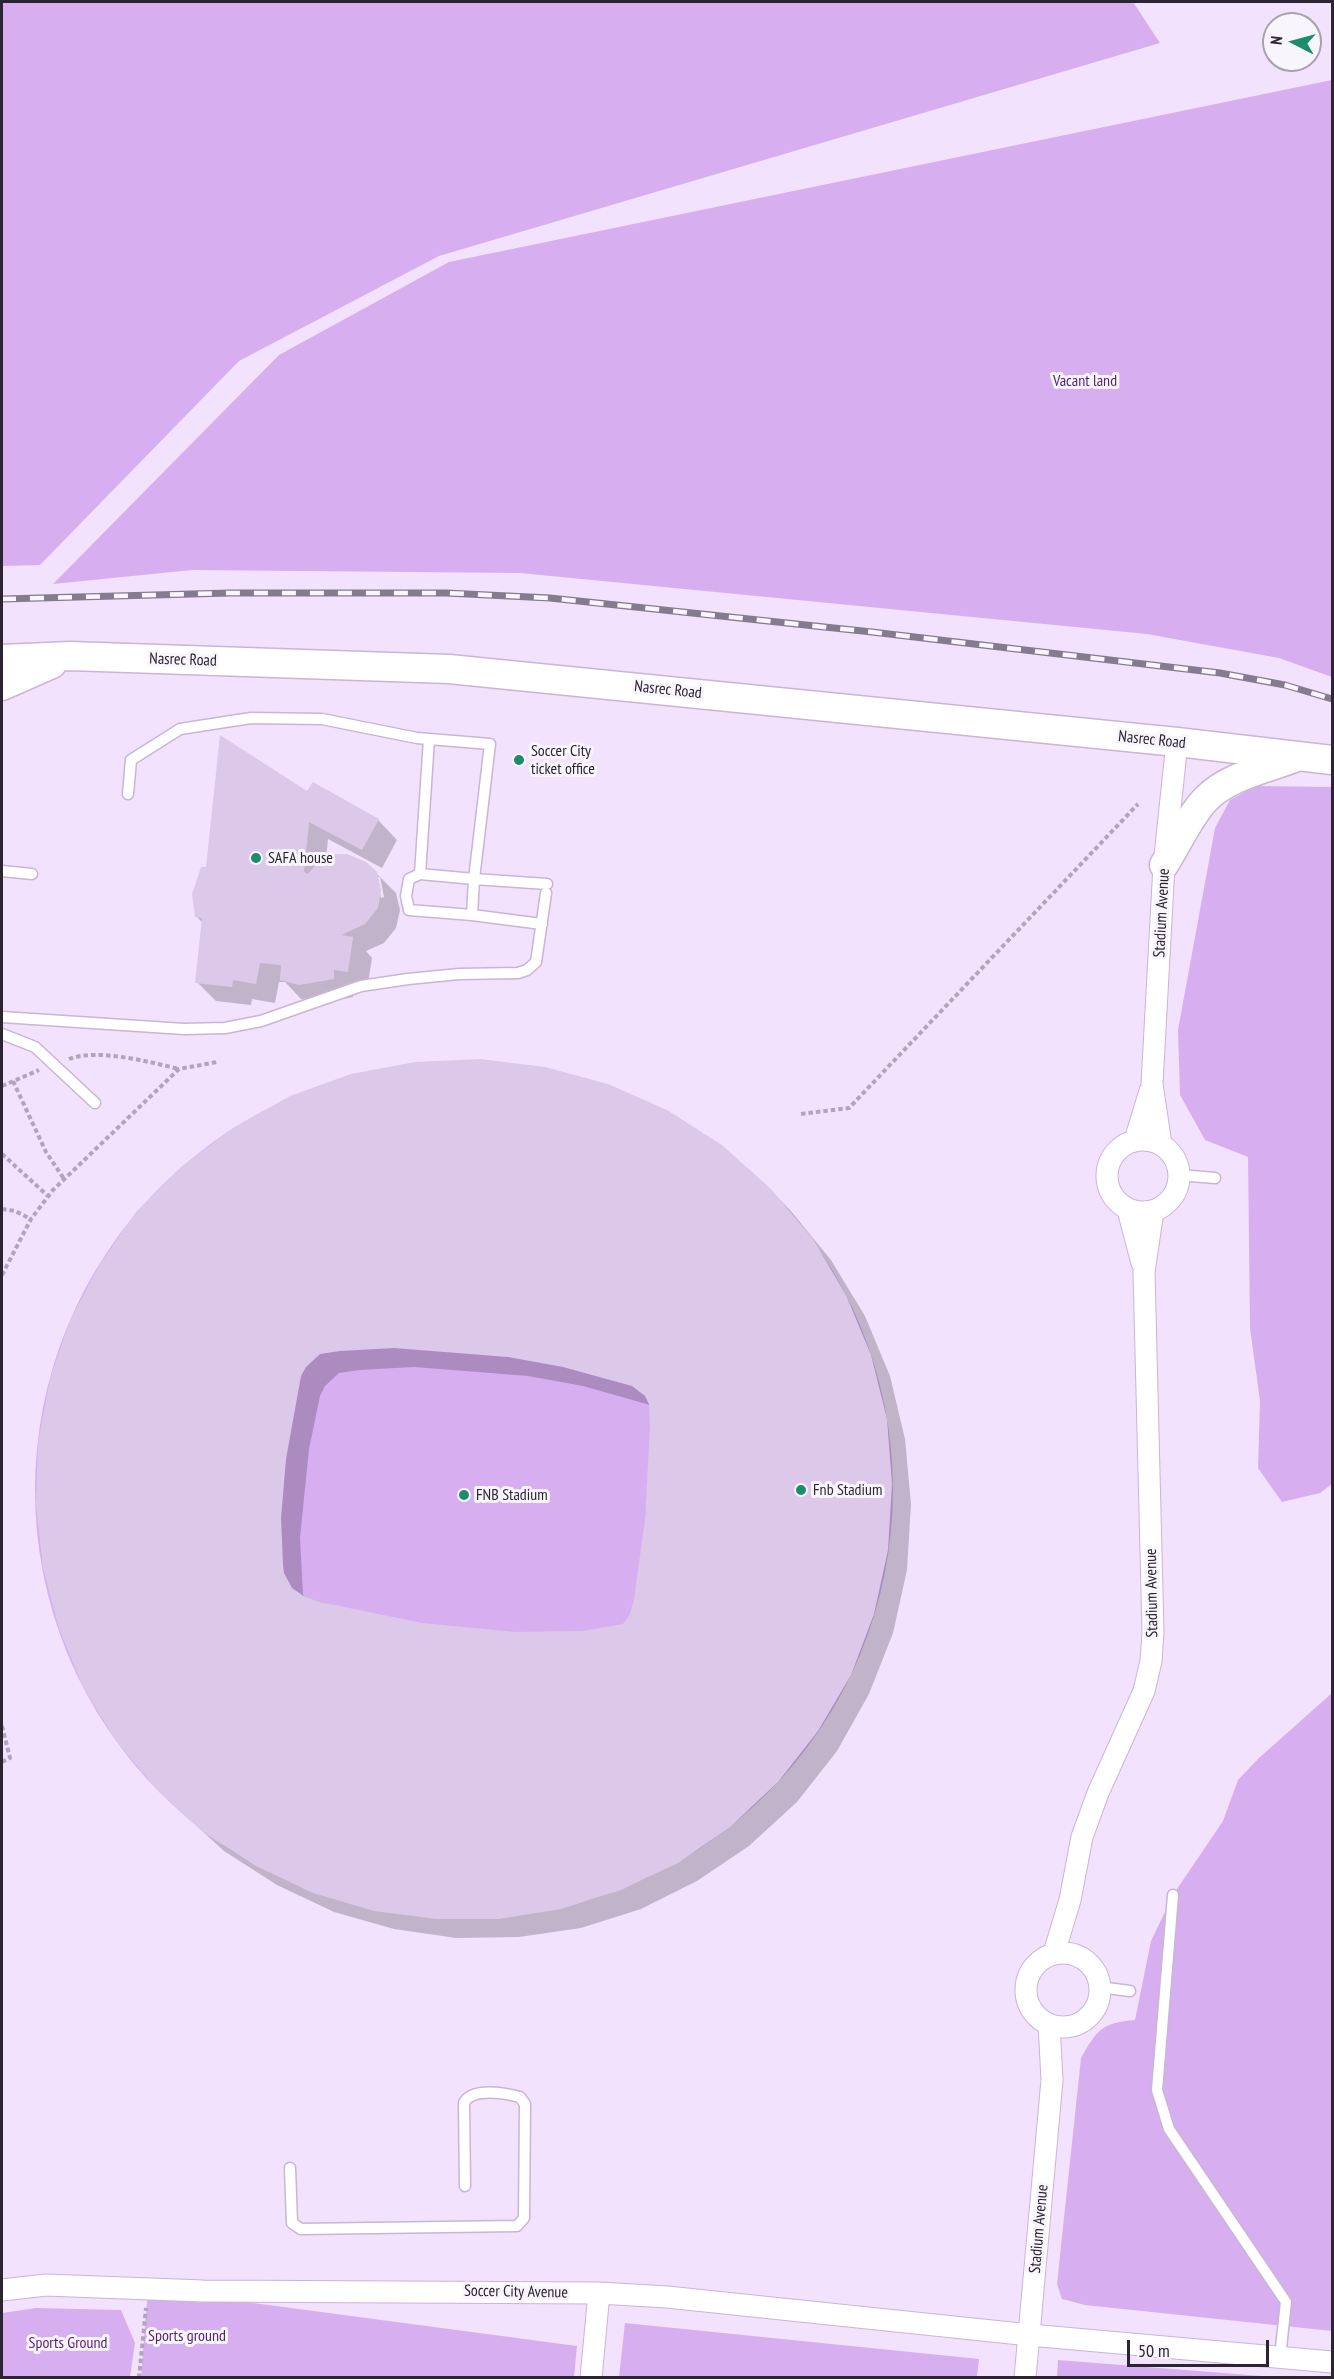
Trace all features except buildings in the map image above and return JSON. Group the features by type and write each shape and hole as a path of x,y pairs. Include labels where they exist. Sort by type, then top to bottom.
{"main road":[{"name":"Nasrec Road","path":"2,659 70,656 449,669 1177,742 1332,760"},
{"path":"2,686 70,656"},
{"path":"1164,865 1202,804 1213,792 1231,782 1299,757"}],"street":[{"name":"Stadium Avenue","path":"1161,1144 1152,1084 1164,865 1177,742"},
{"name":"Stadium Avenue","path":"1135,1140 1152,1084"},
{"path":"1135,1140 1148,1140 1161,1144 1177,1163 1178,1187 1164,1206 1153,1211 1141,1213 1128,1210 1112,1195 1107,1184 1109,1162 1124,1144 1135,1140"},
{"name":"Stadium Avenue","path":"1128,1210 1144,1272"},
{"name":"Stadium Avenue","path":"1054,1953 1070,1900 1082,1837 1098,1793 1144,1691 1151,1661 1153,1632 1144,1272 1153,1211"},
{"name":"Stadium Avenue","path":"1070,1900 1079,1956"},
{"path":"1054,1953 1079,1956 1096,1974 1099,1987 1098,2000 1093,2011 1084,2020 1060,2027 1039,2019 1031,2010 1025,1988 1031,1970 1045,1957 1054,1953"},
{"name":"Stadium Avenue","path":"1026,2378 1052,2080 1049,2024"},
{"name":"Stadium Avenue","path":"1052,2080 1072,2025"},
{"name":"Soccer City Avenue","path":"2,2290 46,2285 148,2289 599,2293 667,2297 1332,2362"},
{"path":"591,2378 599,2293"}],"lane":[{"path":"128,794 131,760 180,729 251,718 322,719 429,740 490,744 472,915"},
{"path":"420,874 429,740"},
{"path":"2,871 32,874"},
{"path":"2,1017 200,1029 243,1026 361,987 459,974 518,973 527,970 536,962 542,924 546,888 420,874 409,879 406,896 409,909 542,924"},
{"path":"2,1034 35,1047 95,1103"},
{"path":"1179,1175 1215,1178"},
{"path":"1173,1895 1157,2090 1169,2128 1286,2302 1280,2357"},
{"path":"1099,1987 1130,1991"},
{"path":"290,2168 292,2223 301,2229 517,2226 524,2218 525,2187 525,2104 520,2097 477,2093 467,2097 464,2103 465,2186"}],"path":[{"path":"801,1114 849,1108 1138,804"},
{"path":"81,1054 140,1060 179,1069 217,1062"},
{"path":"2,1275 32,1219 48,1196 179,1069"},
{"path":"14,1081 46,1152 64,1179"},
{"path":"2,1154 48,1196"},
{"path":"2,1209 15,1211 32,1219"},
{"path":"2,1726 10,1758 2,1762"},
{"path":"139,2378 148,2289"}],"green space":[{"path":"2,2 1133,2 1160,43 439,256 239,361 40,565 2,566"},
{"name":"Vacant land","path":"1332,80 1332,677 1279,658 1147,634 520,573 192,570 53,584 279,355 449,262"},
{"path":"1256,786 1332,787 1332,1484 1320,1493 1282,1502 1258,1468 1260,1401 1250,1328 1248,1157 1205,1140 1180,1095 1178,1030 1215,828 1230,800"},
{"name":"FNB Stadium","path":"464,1061 506,1063 548,1070 588,1080 628,1094 666,1112 702,1134 736,1159 767,1187 795,1218 820,1252 842,1288 860,1326 874,1366 884,1406 891,1448 893,1490 891,1532 884,1574 874,1614 860,1654 842,1692 820,1728 795,1762 767,1793 736,1821 702,1846 666,1868 628,1886 588,1900 548,1910 506,1917 464,1919 422,1917 380,1910 340,1900 300,1886 262,1868 226,1846 192,1821 161,1793 133,1762 108,1728 86,1692 68,1654 54,1614 44,1574 37,1532 35,1490 37,1448 44,1406 54,1366 68,1326 86,1288 108,1252 133,1218 161,1187 192,1159 226,1134 262,1112 300,1094 340,1080 380,1070 422,1063"},
{"path":"1332,1693 1332,2331 1085,2305 1062,2299 1057,2284 1081,2058 1101,2030 1114,2023 1135,2020 1151,1941 1173,1895 1223,1821 1238,1780 1259,1758"},
{"name":"Sports ground","path":"148,2289 577,2346 574,2377 141,2378"},
{"name":"Sports Ground","path":"36,2308 121,2310 135,2343 130,2377 2,2377 2,2313"},
{"path":"625,2323 979,2359 977,2377 619,2377"},
{"path":"1058,2360 1274,2377 1057,2377"}],"railway":[{"path":"2,599 230,593 446,593 550,598 872,632 1220,673 1285,685 1332,699"}],"place":[{"name":"Soccer City ticket office","path":"519,760"},
{"name":"SAFA house","path":"256,858"},
{"name":"Fnb Stadium","path":"801,1490"},
{"name":"FNB Stadium","path":"464,1495"}]}
